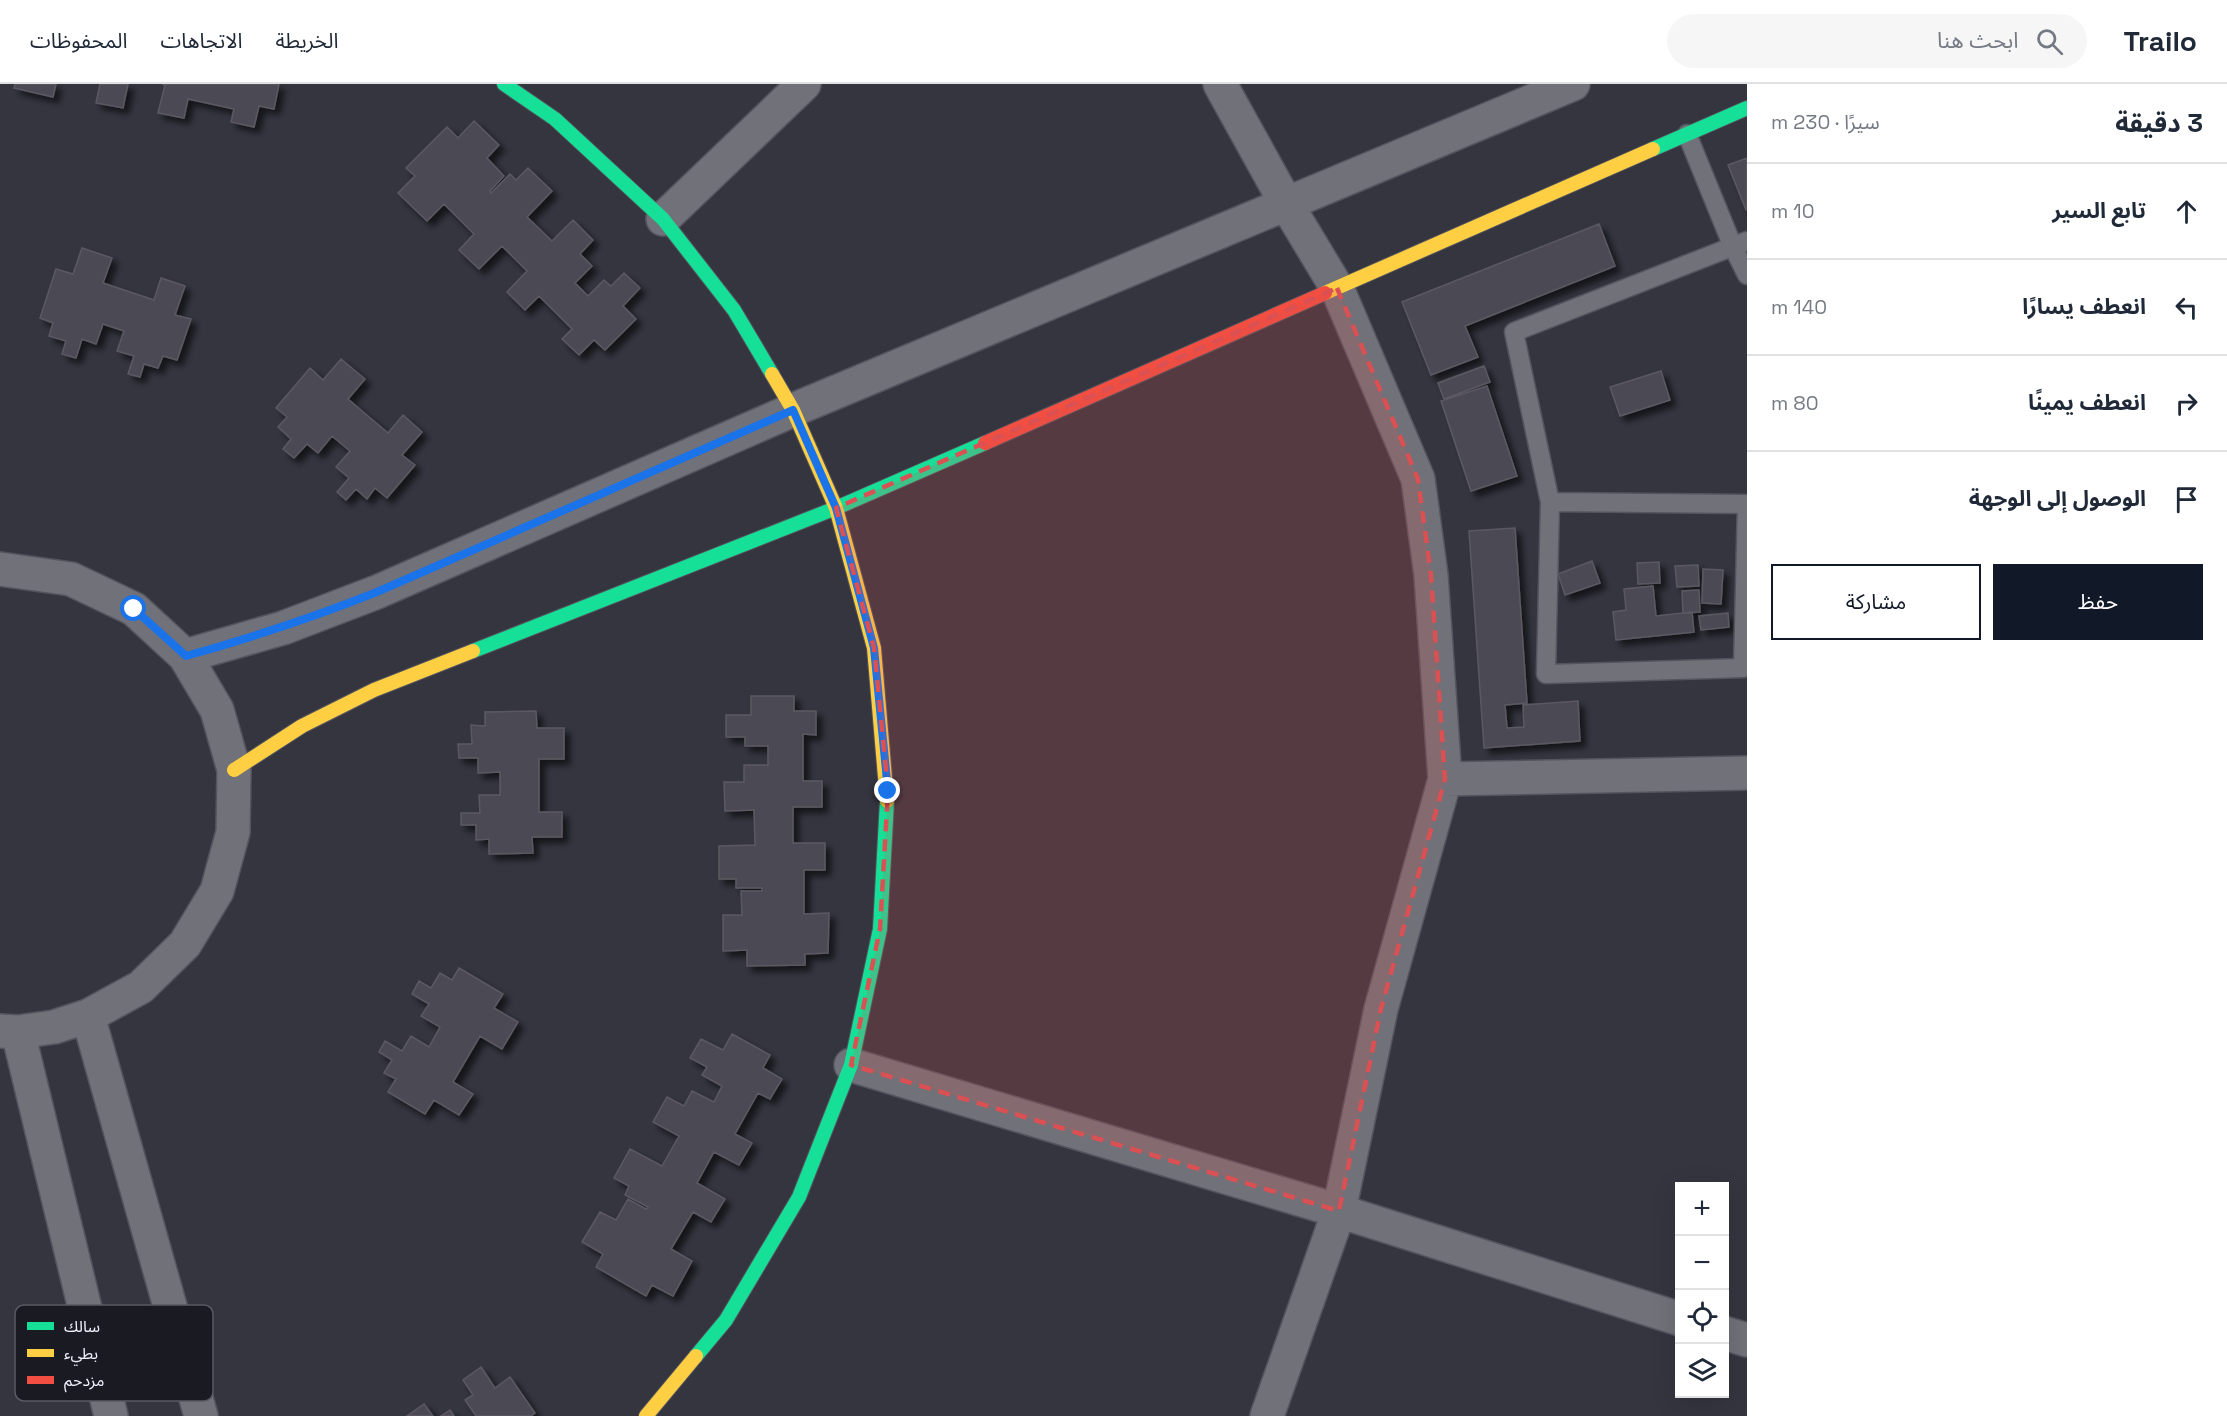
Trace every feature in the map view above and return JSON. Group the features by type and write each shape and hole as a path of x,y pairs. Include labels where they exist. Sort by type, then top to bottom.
{"street":[{"path":"504,84 555,119 663,219 734,310 793,410 836,508 874,648 888,791 880,929 851,1065 799,1197 726,1320 646,1416"},
{"path":"663,219 804,84"},
{"path":"1221,84 1287,205 1337,288 1418,479 1431,575 1445,778 1381,1009 1339,1211 1267,1416"},
{"path":"186,656 283,628 377,592 793,410 1573,84"},
{"path":"234,770 302,726 374,690 836,508 1747,108"},
{"path":"0,568 70,579 134,609 186,656 217,710 234,770 233,832 217,891 185,944 141,987 88,1016 54,1027 9,1031 82,1305"},
{"path":"1445,778 1747,772"},
{"path":"88,1016 170,1305"},
{"path":"851,1065 1339,1211 1675,1317"},
{"path":"1729,1334 1747,1340"},
{"path":"107,1401 111,1416"},
{"path":"197,1401 201,1416"}],"lane":[{"path":"1687,134 1740,244 1747,275"},
{"path":"1550,502 1746,504 1743,668 1546,674 1550,502 1514,332 1740,244"}],"highlighted area":[{"path":"1337,288 1418,479 1431,575 1445,779 1381,1009 1339,1211 851,1065 880,929 888,791 874,648 836,508"}],"building":[{"path":"15,84 56,84 53,97 14,88"},
{"path":"100,84 128,84 123,108 96,103"},
{"path":"162,84 279,84 274,109 259,106 254,127 231,122 234,109 188,99 184,118 158,113 165,85"},
{"path":"474,121 499,145 487,158 504,176 490,191 491,193 510,174 516,180 528,168 552,191 527,217 552,241 573,220 593,240 580,254 592,266 575,283 588,296 604,280 611,286 624,273 640,288 623,306 636,319 605,350 594,340 579,355 562,339 572,329 539,296 525,310 507,292 527,271 502,246 479,269 459,250 474,234 444,204 427,221 398,193 415,176 406,168 447,127 458,138"},
{"path":"1747,158 1747,210 1746,210 1728,165"},
{"path":"1599,224 1615,266 1465,326 1478,357 1431,375 1402,302"},
{"path":"82,248 112,258 103,283 154,300 161,278 185,286 175,315 191,319 177,360 163,356 158,368 144,364 140,377 128,374 134,356 117,351 124,331 103,324 96,344 82,339 76,358 62,354 66,341 49,336 53,323 40,318 56,269 73,274"},
{"path":"341,359 365,379 348,399 388,433 403,415 422,432 402,455 415,465 387,498 375,488 367,499 356,489 346,500 337,492 349,478 336,467 350,451 332,436 318,453 307,444 294,458 283,449 291,439 278,427 287,417 276,408 310,368 323,380"},
{"path":"1484,366 1490,382 1444,399 1438,383"},
{"path":"1661,371 1670,400 1620,416 1610,387"},
{"path":"1487,386 1517,476 1471,491 1441,401"},
{"path":"1515,528 1527,703 1505,705 1507,728 1524,727 1523,705 1578,701 1580,741 1484,748 1469,531"},
{"path":"1592,561 1600,583 1565,595 1558,574"},
{"path":"1659,562 1660,583 1638,584 1637,563"},
{"path":"1698,565 1699,586 1677,587 1675,566"},
{"path":"1703,569 1723,570 1721,604 1702,603"},
{"path":"1653,586 1656,616 1692,612 1694,632 1616,640 1613,612 1626,610 1624,589"},
{"path":"1699,590 1700,612 1683,613 1682,591"},
{"path":"1728,613 1729,627 1701,630 1699,616"},
{"path":"751,696 794,696 794,711 816,711 816,735 803,734 803,781 822,781 822,807 793,807 793,843 825,843 825,870 804,870 804,914 829,913 828,953 805,954 805,965 747,966 747,950 723,951 723,915 742,915 741,891 762,891 762,888 736,888 736,879 719,879 719,846 755,845 754,810 725,811 724,782 744,782 744,765 768,765 768,746 745,746 745,737 726,737 726,715 751,715"},
{"path":"536,711 537,728 564,728 564,759 539,759 539,812 562,812 562,837 532,837 533,853 489,854 489,839 476,840 476,825 461,825 461,813 480,813 479,795 500,795 500,772 478,773 478,758 459,758 458,744 472,744 471,725 485,726 485,712"},
{"path":"459,968 503,994 494,1008 518,1022 502,1049 480,1036 453,1082 473,1094 459,1115 434,1100 425,1114 388,1092 396,1079 384,1073 392,1060 379,1052 385,1041 402,1051 411,1036 429,1047 440,1027 421,1016 429,1004 412,994 419,981 431,988 440,973 452,980"},
{"path":"732,1034 770,1055 763,1068 782,1079 770,1099 758,1093 735,1134 752,1143 739,1165 714,1152 697,1183 725,1199 711,1222 693,1212 671,1249 692,1261 673,1296 652,1285 646,1296 596,1267 603,1254 582,1242 600,1212 616,1220 628,1199 646,1209 648,1207 625,1195 629,1186 614,1178 630,1149 662,1166 679,1136 653,1122 667,1097 684,1106 692,1091 714,1102 722,1086 702,1075 707,1067 690,1058 701,1039 723,1050"},
{"path":"481,1367 495,1388 510,1377 535,1413 531,1416 476,1416 465,1400 473,1395 463,1380"},
{"path":"424,1404 433,1416 407,1416"},
{"path":"450,1410 454,1416 441,1416"}],"traffic: fast":[{"path":"504,84 555,119 663,219 734,310 772,374"},
{"path":"1653,149 1747,108"},
{"path":"473,651 836,508 985,443"},
{"path":"696,1356 726,1320 799,1197 851,1065 880,929 887,801"}],"traffic: slow":[{"path":"1325,293 1653,149"},
{"path":"772,374 793,410 836,508 874,648 887,801"},
{"path":"234,770 302,726 374,690 473,651"},
{"path":"646,1416 696,1356"}],"traffic: jam":[{"path":"985,443 1325,293"}],"route":[{"path":"134,609 186,656 235,643 283,628 377,592 793,410 836,508 874,648 888,791"}]}
